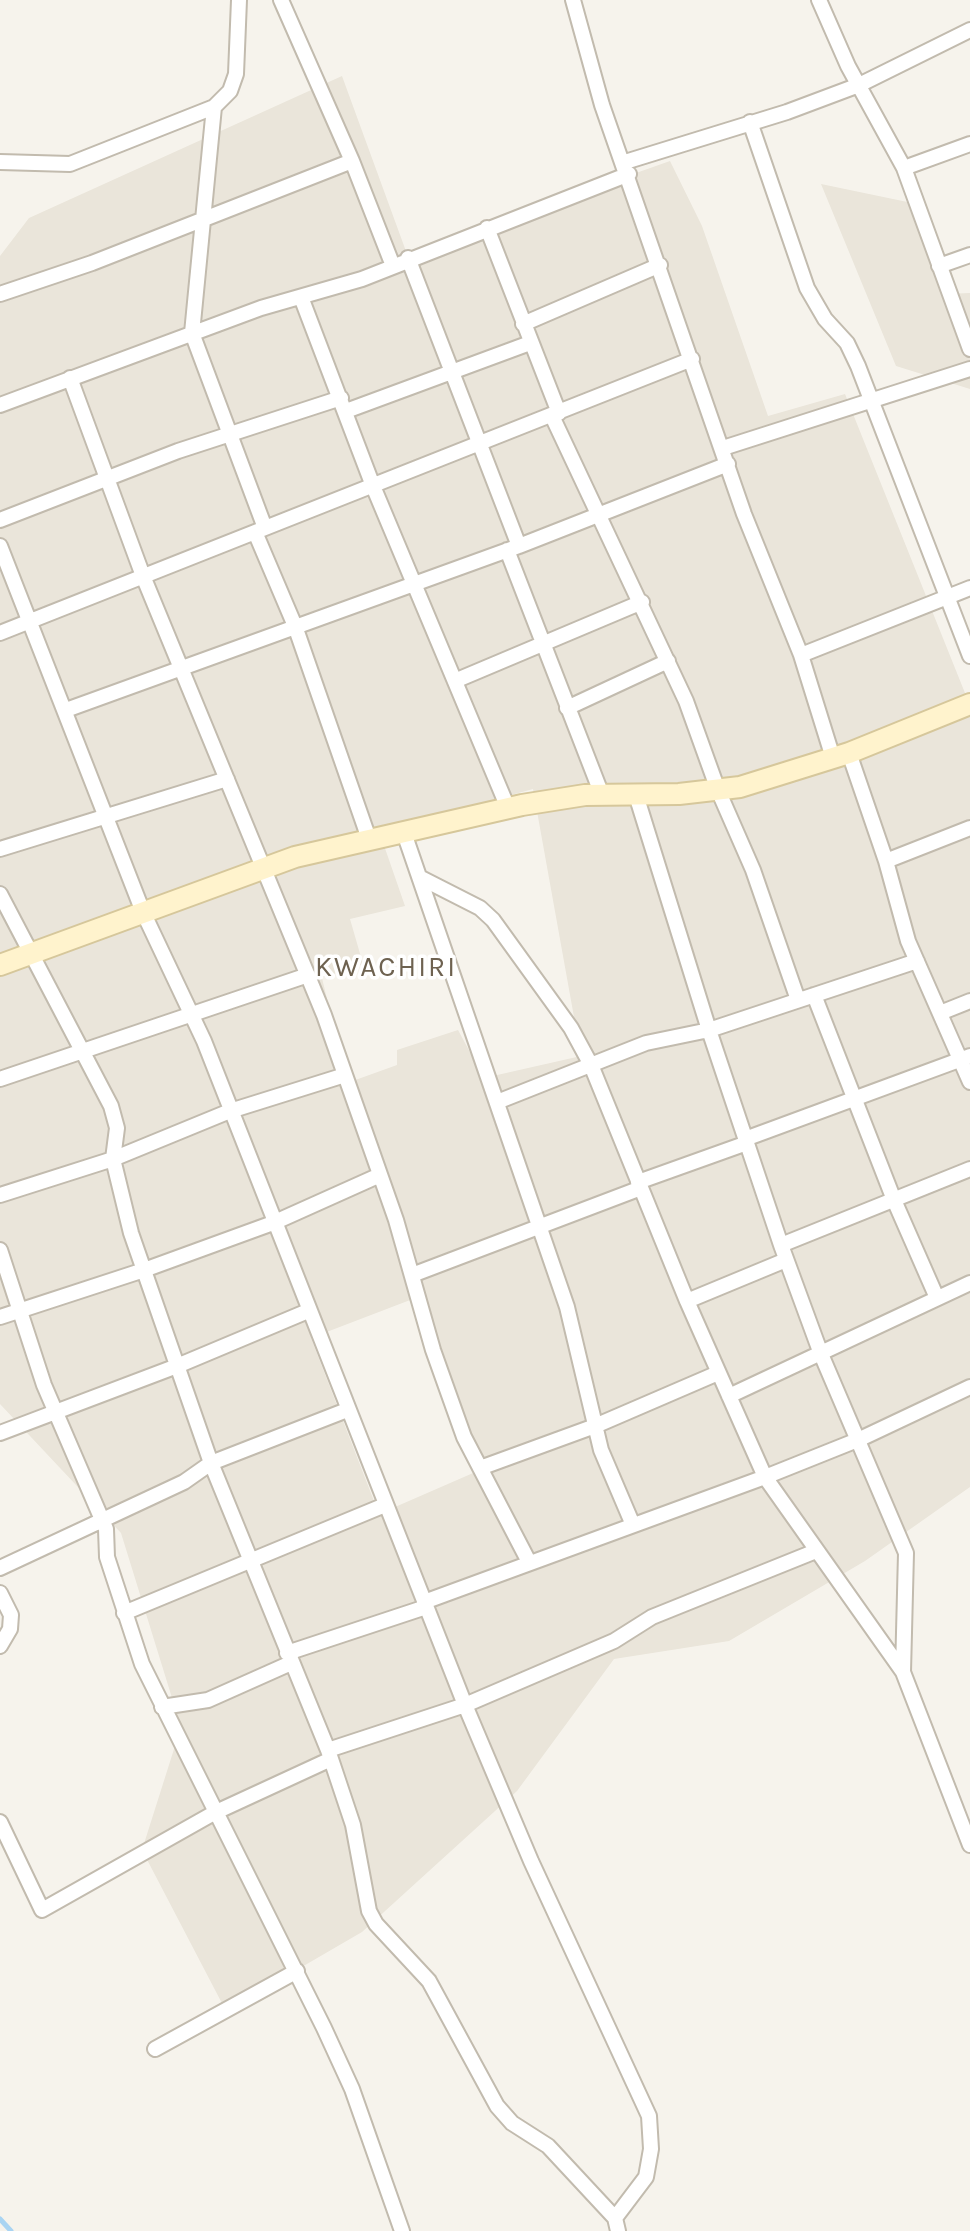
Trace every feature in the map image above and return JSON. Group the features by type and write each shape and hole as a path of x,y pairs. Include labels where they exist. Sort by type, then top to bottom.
{"street":[{"path":"0,162 70,164 214,107 230,91 236,74 239,0"},
{"path":"281,0 352,161 393,266"},
{"path":"573,0 602,105 627,168 777,601 886,861 917,961 940,1013 965,1057 970,1082"},
{"path":"819,0 859,85 904,168 970,349"},
{"path":"0,405 192,333 362,279 627,168 859,85 970,30"},
{"path":"214,107 192,333 231,434 260,530 369,839"},
{"path":"750,122 807,288 825,319 847,343 970,656"},
{"path":"904,168 970,144"},
{"path":"0,294 352,161"},
{"path":"487,228 556,415 598,516 642,602 744,846 798,1000"},
{"path":"939,266 970,255"},
{"path":"408,258 480,445 543,645 602,795"},
{"path":"523,324 660,265"},
{"path":"301,297 373,486 457,680 508,808"},
{"path":"0,520 231,434 343,405 530,343"},
{"path":"0,633 692,359"},
{"path":"723,448 872,403 970,369"},
{"path":"70,378 143,576 308,975 380,1175 433,1350 464,1437 529,1562"},
{"path":"66,710 513,548 728,464"},
{"path":"0,546 143,912 193,1016 465,1705 531,1861 649,2116 651,2149 646,2177 617,2225 548,2146 512,2123 497,2106 429,1981 376,1924 367,1903 353,1825 329,1754 211,1463 144,1270 113,1159 117,1128 111,1106 0,894"},
{"path":"801,655 970,588"},
{"path":"457,680 642,602"},
{"path":"567,708 668,661"},
{"path":"0,965 263,867 403,830 508,808 602,795 718,790 782,776 841,756 970,704"},
{"path":"0,849 227,779"},
{"path":"636,795 709,1030 786,1260 821,1354 860,1439 908,1562 903,1672"},
{"path":"886,861 970,828"},
{"path":"403,830 567,1307 601,1450 633,1525"},
{"path":"421,878 480,908 493,920 571,1028 591,1065 687,1301 765,1477 903,1672 970,1845"},
{"path":"497,1102 646,1043 709,1030 917,961"},
{"path":"0,1079 308,975"},
{"path":"814,995 894,1200 937,1298"},
{"path":"940,1013 970,1001"},
{"path":"412,1275 965,1057"},
{"path":"0,1195 113,1159 230,1111 345,1075"},
{"path":"781,1245 970,1169"},
{"path":"0,1317 19,1308 144,1270 273,1223 380,1175"},
{"path":"0,1250 55,1410 106,1529 107,1557 142,1664 214,1813 297,1971 352,2089 402,2231"},
{"path":"687,1301 786,1260"},
{"path":"729,1396 970,1283"},
{"path":"0,1433 177,1366 308,1311"},
{"path":"480,1468 595,1426 718,1373"},
{"path":"162,1707 208,1700 289,1658 529,1562 765,1477 860,1439 970,1387"},
{"path":"0,1568 184,1482 211,1463 347,1410"},
{"path":"124,1613 385,1505"},
{"path":"0,1822 42,1910 214,1813 329,1754 465,1705 614,1641 652,1617 816,1551"},
{"path":"0,1593 11,1615 10,1629 0,1646"},
{"path":"155,2049 297,1971"}],"shaded area":[{"path":"342,76 407,254 670,161 702,226 768,416 845,394 965,693 970,694 970,1487 865,1561 729,1641 614,1659 517,1791 362,1932 226,2011 142,1850 181,1727 121,1533 0,1404 0,256 29,218","holes":["533,789 581,1056 484,1078 458,1030 397,1050 397,1065 347,1083 322,978 363,964 350,919 405,906 379,831","418,1297 480,1470 379,1514 311,1338"]},
{"path":"821,184 917,204 946,294 970,293 970,389 896,366"}],"waterway":[{"path":"0,2219 11,2231"}],"district":[{"name":"KWACHIRI","path":"386,968"}]}
